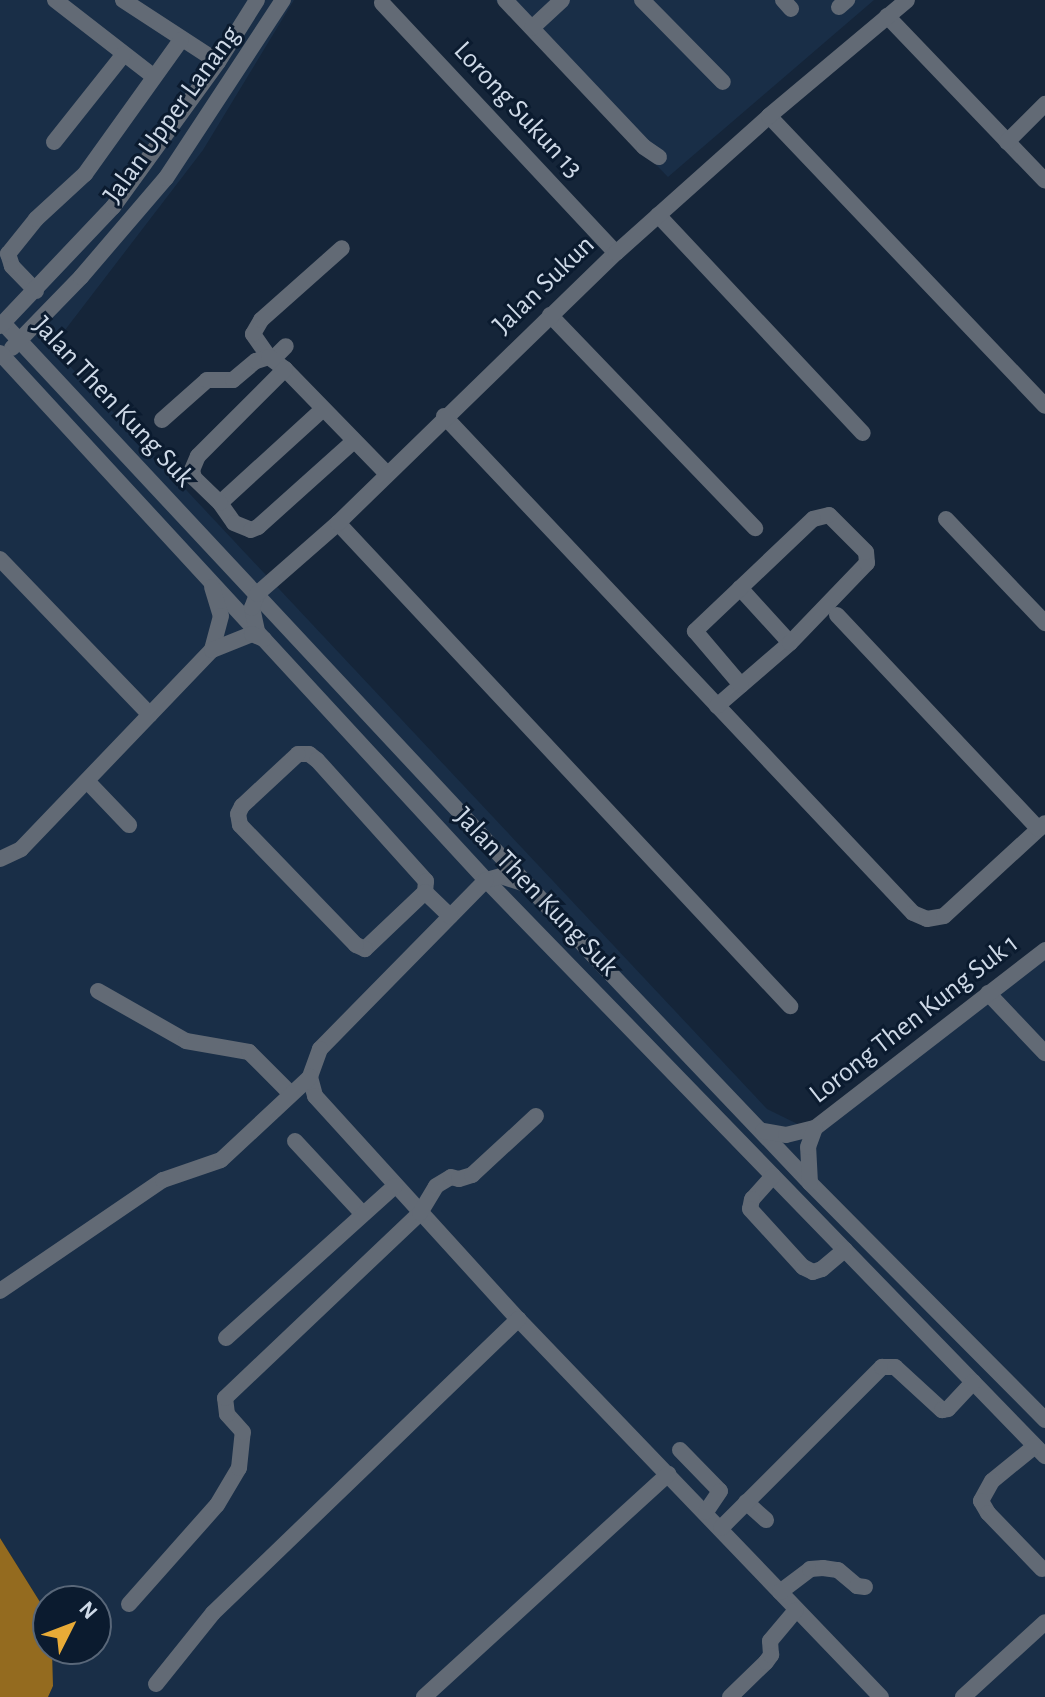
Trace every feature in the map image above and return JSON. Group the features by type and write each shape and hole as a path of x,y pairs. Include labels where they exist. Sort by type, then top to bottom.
{"street":[{"path":"55,0 153,76"},
{"path":"123,0 218,62"},
{"name":"Jalan Upper Lanang","path":"2,325 113,207 218,62 257,0"},
{"name":"Jalan Upper Lanang","path":"1,357 20,341 166,178 283,0"},
{"path":"505,0 644,147 659,157"},
{"path":"532,28 562,0"},
{"path":"642,0 723,82"},
{"name":"Jalan Sukun","path":"257,594 338,523 444,416 616,253 769,116 907,0"},
{"name":"Lorong Sukun 13","path":"382,3 616,253"},
{"path":"887,16 1045,181"},
{"path":"36,291 12,266 8,254 36,219 85,174 181,40"},
{"path":"54,142 124,54"},
{"path":"1007,142 1045,104"},
{"path":"769,116 1045,406"},
{"path":"658,215 863,433"},
{"path":"342,248 261,320 253,334 275,362 386,473"},
{"path":"550,315 755,528"},
{"name":"Jalan Then Kung Suk","path":"2,325 527,886 810,1183 1045,1420"},
{"path":"286,346 198,456 192,470 194,478 220,503 234,523 251,530 354,441"},
{"name":"Jalan Then Kung Suk","path":"1,357 486,880 1040,1451"},
{"path":"162,420 207,380 233,380 256,361 275,362"},
{"path":"220,503 323,409"},
{"path":"444,416 919,916 937,919 1042,826 837,615"},
{"path":"717,706 790,643 865,566 866,552 829,515 820,515 695,631 741,685"},
{"path":"946,519 1045,623"},
{"path":"338,523 790,1006"},
{"path":"0,559 150,715"},
{"path":"207,577 221,616 212,650"},
{"path":"740,588 790,643"},
{"path":"257,594 252,608 261,636"},
{"path":"0,860 21,849 212,650 252,634 261,636"},
{"path":"425,892 370,947 361,948 240,825 239,810 298,754 309,754 423,876 425,892 450,916"},
{"path":"87,781 129,825"},
{"path":"474,828 486,880"},
{"path":"0,1291 163,1180 221,1160 310,1077 320,1049 486,880 501,876 527,886"},
{"name":"Lorong Then Kung Suk 1","path":"815,1128 1045,950"},
{"path":"98,991 186,1041 249,1052 291,1094"},
{"path":"988,993 1045,1053"},
{"path":"310,1077 321,1105 395,1186 518,1319 881,1697"},
{"path":"129,1604 217,1505 239,1468 243,1432 227,1414 225,1398 420,1213 436,1186 451,1177 472,1175 536,1116"},
{"path":"763,1131 786,1135 815,1128"},
{"path":"810,1183 808,1147 815,1128"},
{"path":"295,1141 362,1213"},
{"path":"773,1176 752,1199 750,1209 803,1267 813,1272 822,1269 845,1250"},
{"path":"226,1338 395,1186"},
{"path":"156,1684 213,1613 518,1319"},
{"path":"721,1528 882,1367 895,1367 942,1410 948,1409 973,1382"},
{"path":"680,1450 720,1491 706,1512"},
{"path":"1040,1451 992,1481 981,1501 988,1513 1042,1569"},
{"path":"424,1697 668,1474"},
{"path":"746,1502 766,1520"},
{"path":"780,1592 810,1569 823,1568 838,1570 857,1586 865,1587"},
{"path":"730,1697 766,1662 771,1655 770,1641 796,1610"},
{"path":"963,1697 1045,1622"}],"shaded area":[{"path":"0,0 294,0 203,150 52,347 767,1109 816,1133 1045,953 1045,1697 48,1697 53,1686 52,1665 112,1665 112,1585 32,1585 32,1589 0,1538"},
{"path":"495,0 874,0 668,177"},
{"path":"0,1538 32,1589 32,1665 52,1665 53,1686 48,1697 0,1697"}]}
